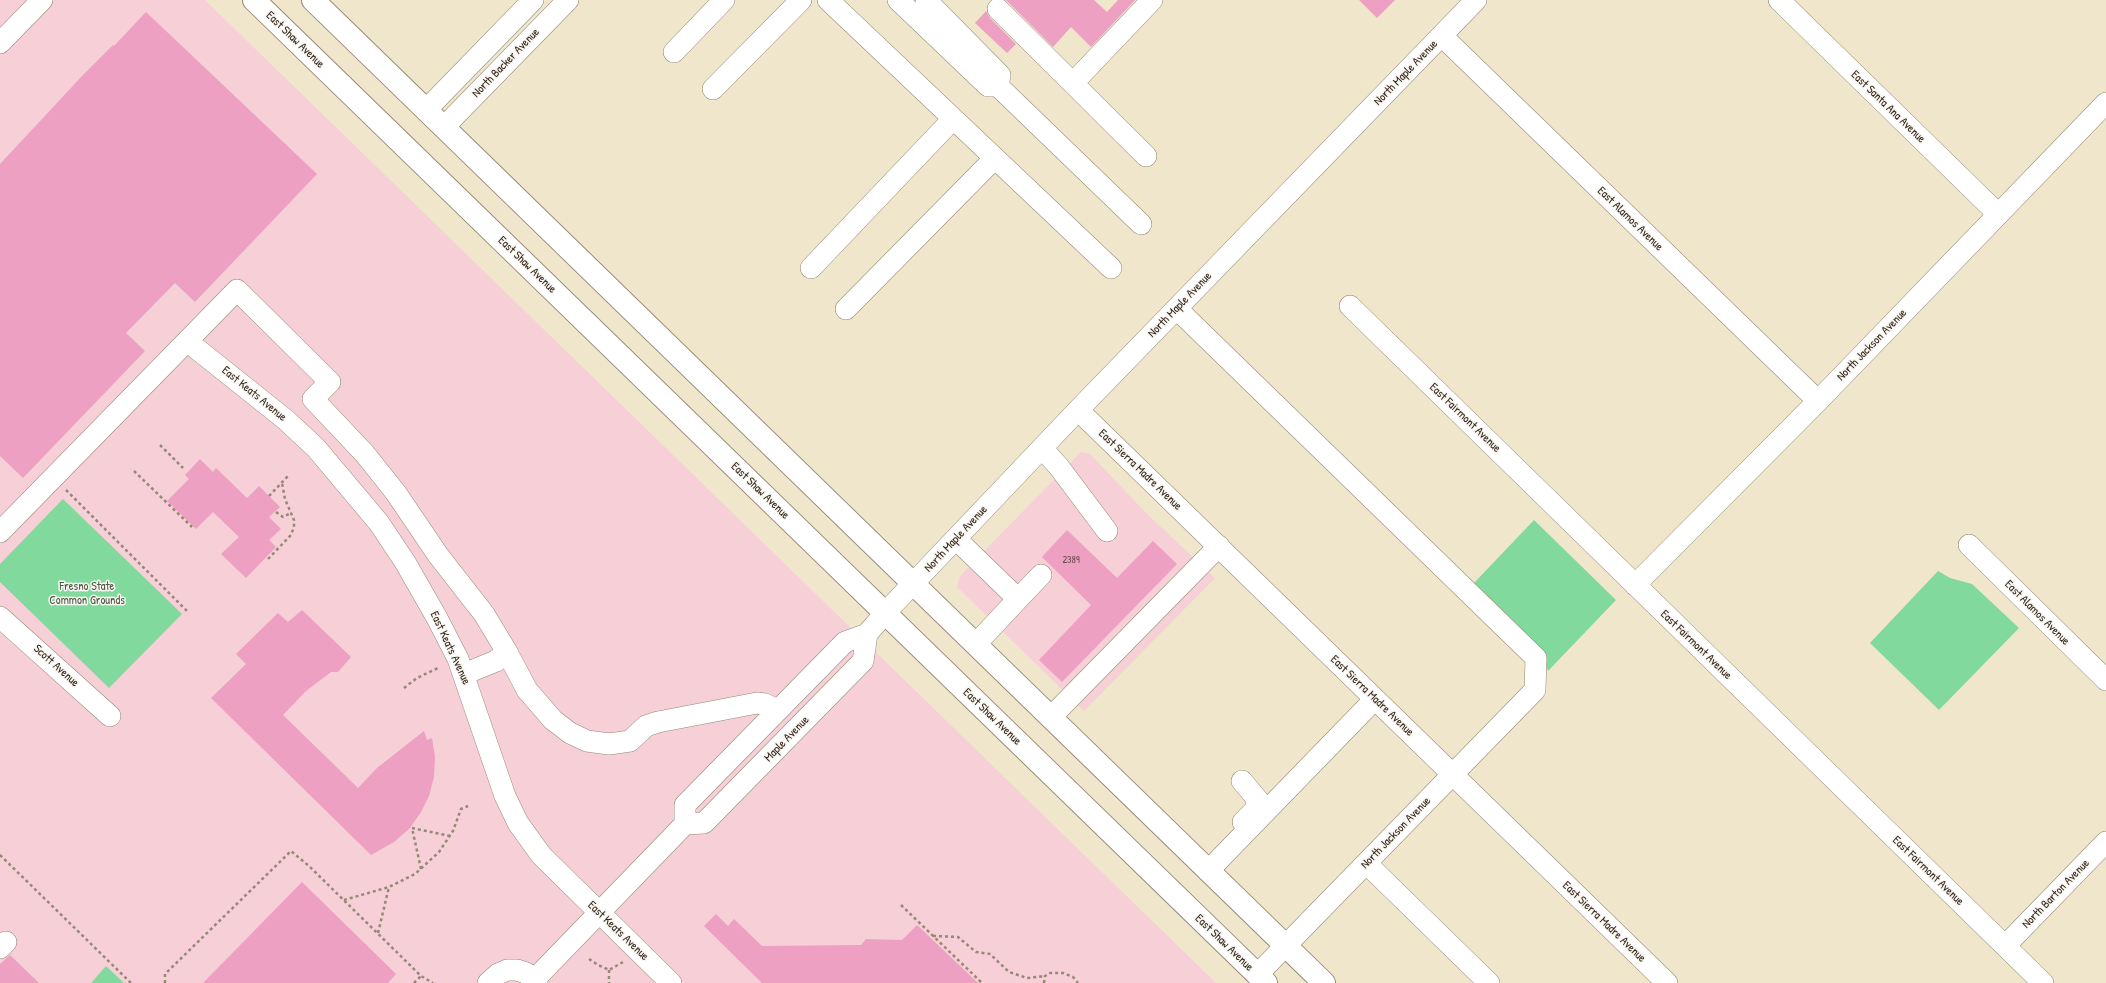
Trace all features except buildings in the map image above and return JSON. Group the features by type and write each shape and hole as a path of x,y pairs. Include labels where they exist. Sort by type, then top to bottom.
{"main road":[{"name":"East Shaw Avenue","path":"254,0 886,612 1261,979"},
{"path":"313,0 1324,983"}],"street":[{"path":"0,42 42,0"},
{"name":"North Backer Avenue","path":"426,110 532,0"},
{"name":"North Backer Avenue","path":"444,127 568,0"},
{"path":"674,52 724,0"},
{"path":"713,89 801,0"},
{"path":"828,0 1110,268"},
{"path":"898,0 988,86 998,86 1141,224"},
{"path":"926,0 1000,75 998,86"},
{"path":"1073,83 1152,0"},
{"name":"North Maple Avenue","path":"886,612 1078,410 1476,0"},
{"name":"East Santa Ana Avenue","path":"1779,0 1998,214"},
{"path":"998,9 1146,156"},
{"name":"East Alamos Avenue","path":"1442,36 1818,401"},
{"name":"North Jackson Avenue","path":"1635,585 1818,401 2106,103"},
{"path":"811,268 953,119"},
{"path":"846,309 995,158"},
{"path":"0,532 237,290 330,382 313,399 365,454 396,493 441,560 484,614 507,652 526,690 553,720 570,733 587,741 609,744 630,741 649,724 757,703 765,704 777,710"},
{"name":"East Fairmont Avenue","path":"1350,306 2043,983"},
{"name":"North Jackson Avenue","path":"1176,309 1536,658 1535,690 1286,946 1261,979"},
{"name":"East Keats Avenue","path":"187,341 286,420 316,448 349,485 379,523 405,562 437,618 464,674 505,796 518,822 541,855 671,983"},
{"name":"East Sierra Madre Avenue","path":"1078,410 1667,983"},
{"path":"1042,448 1059,467 1107,531"},
{"path":"956,539 1018,599"},
{"name":"East Alamos Avenue","path":"1969,545 2106,680"},
{"path":"1051,717 1219,546"},
{"path":"976,644 1041,576"},
{"name":"Maple Avenue","path":"685,824 704,824 863,661 868,634 886,612"},
{"name":"Scott Avenue","path":"0,617 110,716"},
{"path":"488,983 498,974 507,970 517,970 526,973 536,981 598,912 685,824 685,805 845,642 868,634"},
{"path":"464,674 496,661 507,652"},
{"path":"1205,867 1375,699"},
{"path":"1205,867 1255,810 1258,800 1242,781"},
{"name":"North Barton Avenue","path":"2006,946 2106,842"},
{"path":"1367,864 1489,983"}],"path":[{"path":"160,445 182,468"},
{"path":"134,471 192,528"},
{"path":"269,496 289,475"},
{"path":"268,559 291,535 294,527 294,520 284,499 282,483"},
{"path":"66,490 189,613"},
{"path":"276,512 283,517 290,513"},
{"path":"404,688 417,678 443,666"},
{"path":"344,900 389,887 415,874 439,852 450,836 461,809 468,806"},
{"path":"421,869 412,828 450,836"},
{"path":"165,983 165,974 290,851 309,866 421,976 433,983"},
{"path":"0,855 131,983"},
{"path":"378,933 389,887"},
{"path":"901,905 982,983"},
{"path":"933,936 958,938 976,952 990,954 1009,972 1027,978 1045,976 1050,973 1063,974 1073,977 1078,983"},
{"path":"589,959 598,966 609,970 620,964 626,958"},
{"path":"609,970 609,983"},
{"path":"414,983 421,976"},
{"path":"1044,983 1045,976"}],"shaded area":[{"path":"0,0 205,0 1216,983 0,983"},
{"path":"1081,452 1090,454 1145,512 1215,578 1084,711 957,587 960,576"}],"green space":[{"name":"Fresno State Common Grounds","path":"63,499 182,614 109,688 0,582 0,564"},
{"path":"1534,520 1616,600 1548,671 1539,646 1474,583"},
{"path":"1938,571 1950,578 1972,584 2019,628 1939,710 1870,643"},
{"path":"106,966 124,983 91,983"}]}
